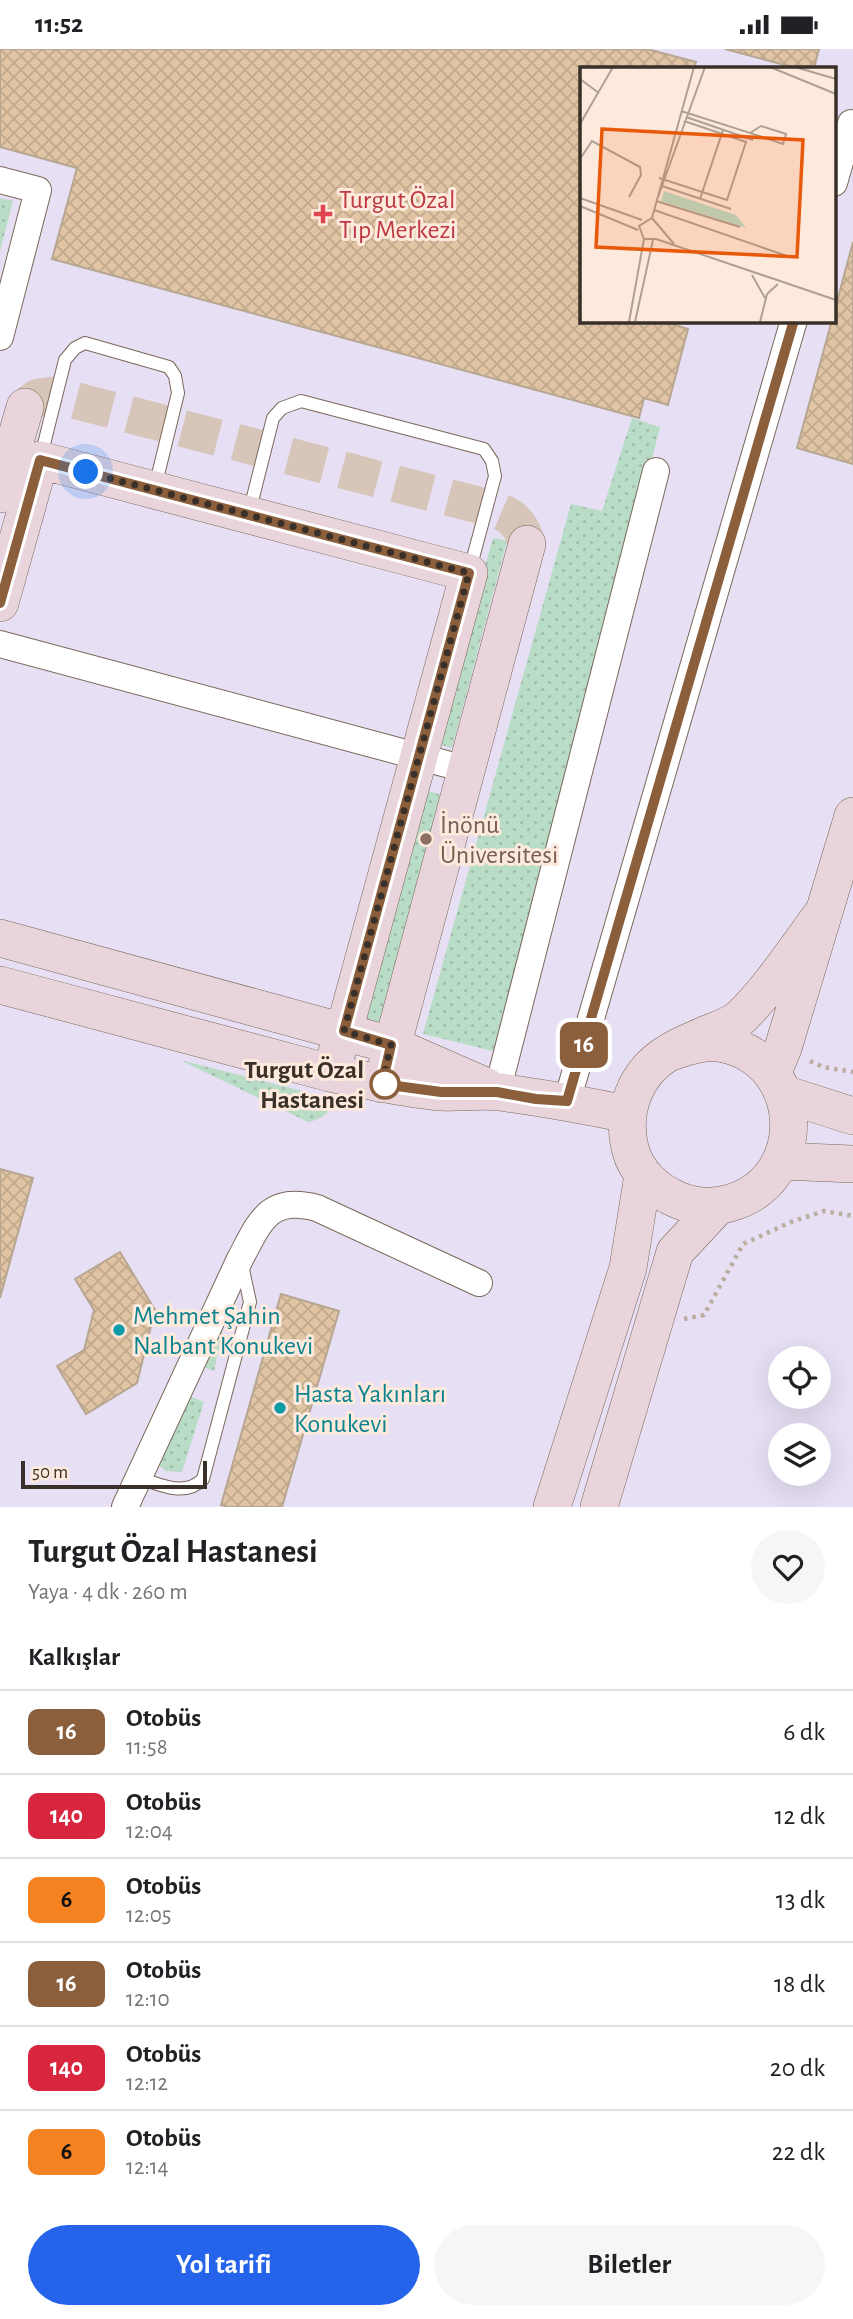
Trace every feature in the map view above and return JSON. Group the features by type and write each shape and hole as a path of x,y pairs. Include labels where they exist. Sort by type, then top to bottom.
{"street":[{"path":"836,176 851,123"},
{"path":"0,180 38,190 0,337"},
{"path":"567,1101 793,322"},
{"path":"0,494 24,407"},
{"path":"0,603 40,460 469,573 344,1031 330,1073"},
{"path":"497,1092 656,471"},
{"path":"382,1084 527,544"},
{"path":"0,643 465,769"},
{"path":"822,914 778,973 738,1020 668,1053 648,1069 634,1090 626,1114 632,1157 643,1175 664,1194 689,1205 717,1206 744,1199 766,1183 782,1161 788,1139 789,1117 780,1072 822,914 853,816"},
{"path":"0,938 391,1045 497,1092"},
{"path":"0,985 330,1073 382,1084 441,1092 497,1092 567,1101 626,1114"},
{"path":"668,1053 695,1044 724,1044 750,1055 853,1116"},
{"path":"782,1161 853,1164"},
{"path":"552,1507 628,1268 643,1175"},
{"path":"125,1507 261,1219 282,1207 305,1205 317,1208 479,1283"},
{"path":"599,1507 675,1252 717,1206"}],"lane":[{"path":"40,460 65,360 75,348 85,343 169,367 175,376 178,393 154,490"},
{"path":"249,515 273,418 282,408 295,402 301,401 484,449 492,461 495,476 469,573"},
{"path":"139,1478 182,1490 195,1486 203,1479 250,1302 240,1259"}],"path":[{"path":"780,1072 823,1067 853,1072"},
{"path":"652,1325 704,1315 743,1244 791,1222 824,1211 853,1216"}],"shaded area":[{"name":"İnönü Üniversitesi","path":"0,49 853,49 853,1507 0,1507"}],"green space":[{"path":"0,198 13,201 0,251"},
{"path":"632,418 660,427 501,1053 423,1034 571,504 602,511"},
{"path":"493,538 507,541 452,748 435,743"},
{"path":"428,791 449,797 380,1036 359,1030"},
{"path":"180,1060 334,1099 325,1115 308,1122"},
{"path":"229,1302 214,1371 199,1365"},
{"path":"187,1395 204,1402 182,1472 166,1471 157,1464"}],"building":[{"name":"Turgut Özal Tıp Merkezi","path":"0,49 647,49 696,62 694,67 580,67 580,322 665,322 688,329 668,405 644,398 639,418 52,259 77,168 0,147"},
{"path":"725,49 819,49 814,67 792,67"},
{"path":"853,242 853,464 797,448 831,322 836,322 836,306"},
{"path":"0,1169 33,1178 0,1298"},
{"name":"Mehmet Şahin Nalbant Konukevi","path":"120,1252 155,1310 137,1383 86,1414 57,1366 84,1350 94,1310 75,1279"},
{"name":"Hasta Yakınları Konukevi","path":"281,1294 339,1311 282,1507 221,1505"}],"tunnel":[{"path":"25,407 38,397 54,395 493,509 515,521 527,544"}],"bus line":[{"name":"16","path":"0,603 40,460 469,573 344,1031 391,1045 382,1084 441,1092 497,1092 567,1101 793,322"}],"place":[{"name":"Turgut Özal Tıp Merkezi","path":"323,214"},
{"name":"İnönü Üniversitesi","path":"426,839"},
{"name":"Turgut Özal Hastanesi","path":"385,1084"},
{"name":"Mehmet Şahin Nalbant Konukevi","path":"119,1330"},
{"name":"Hasta Yakınları Konukevi","path":"280,1408"}],"route":[{"path":"86,472 469,573 344,1031 391,1045 382,1084 385,1084"}]}
